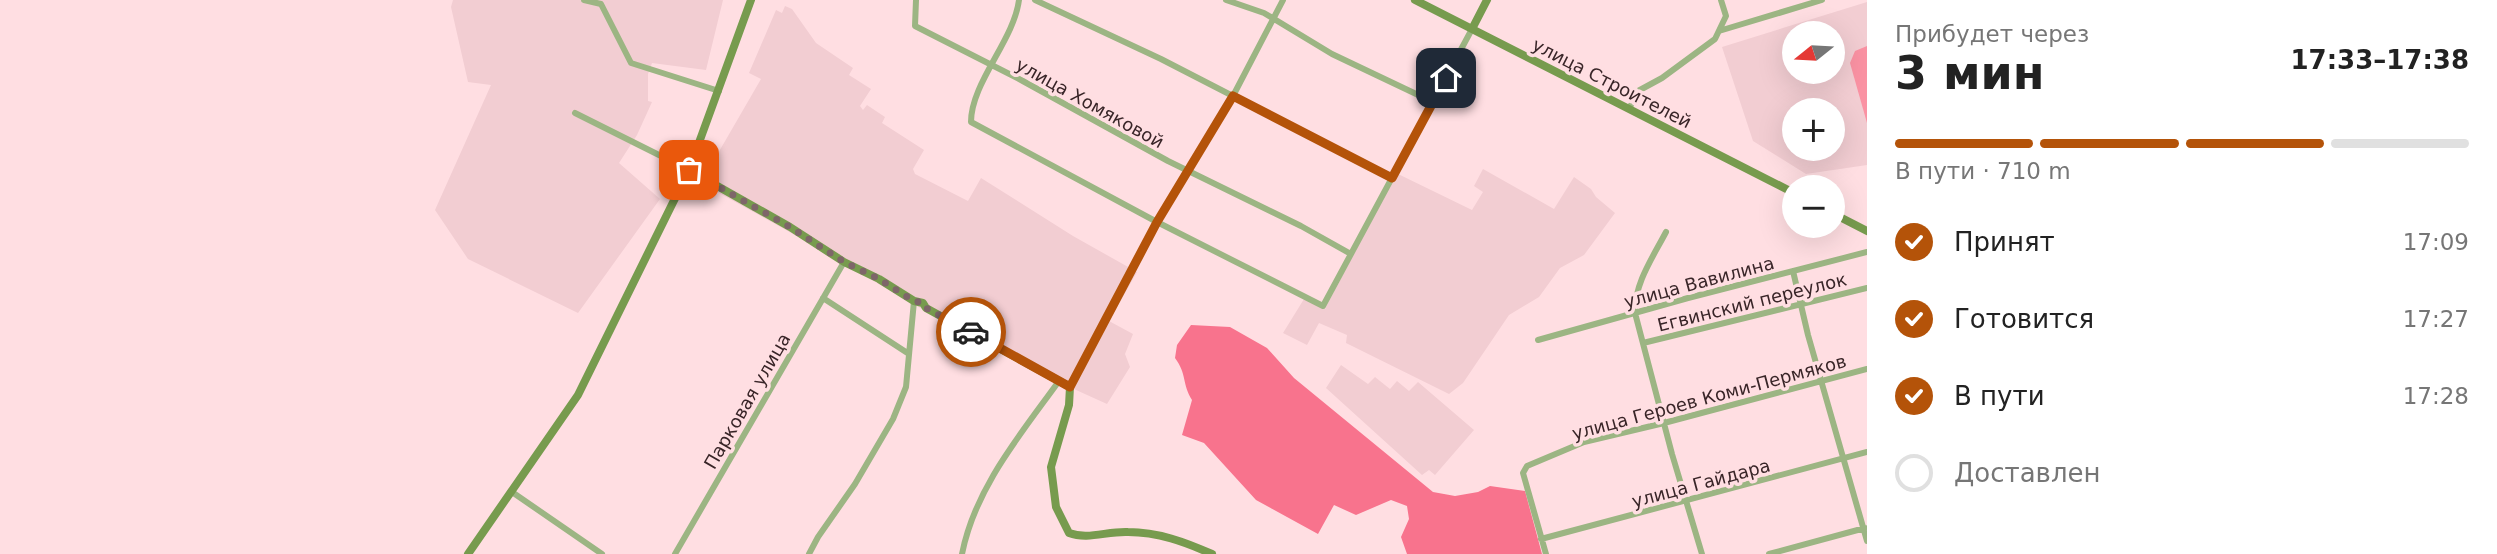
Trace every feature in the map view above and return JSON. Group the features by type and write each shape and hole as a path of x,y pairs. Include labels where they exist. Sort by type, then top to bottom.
{"main road":[{"path":"468,554 578,395 689,170 751,0"},
{"name":"улица Строителей","path":"1415,0 1782,187"},
{"path":"1472,29 1487,0"},
{"path":"689,170 790,227 844,262 879,279 914,301 923,303 926,308 1070,387 1069,405 1051,467 1056,508 1069,533 1081,537 1129,531 1177,539 1212,554"},
{"path":"1845,220 1867,231"}],"street":[{"path":"584,0 601,4 631,63 719,91"},
{"name":"улица Хомяковой","path":"916,0 915,26 1351,254"},
{"path":"1019,0 993,65 971,109 971,122 1157,222 1323,306 1472,29"},
{"path":"1035,0 1161,59 1392,178"},
{"path":"1226,0 1264,13 1332,54 1433,102"},
{"path":"1070,387 1157,222 1233,96 1283,0"},
{"path":"1629,109 1638,91 1662,78 1715,39 1726,16 1721,0"},
{"path":"1719,31 1822,0"},
{"path":"575,113 689,170"},
{"path":"1666,232 1638,288 1635,313 1702,554"},
{"name":"улица Вавилина","path":"1538,340 1867,252"},
{"name":"Парковая улица","path":"675,554 844,262"},
{"path":"1793,271 1867,541"},
{"name":"Егвинский переулок","path":"1643,343 1867,288"},
{"path":"823,298 909,354"},
{"path":"809,554 893,419 906,387 914,301"},
{"name":"улица Героев Коми-Пермяков","path":"1541,539 1523,473 1527,466 1584,442 1867,369"},
{"path":"962,554 974,511 985,488 1059,380"},
{"name":"улица Гайдара","path":"1541,539 1867,452"},
{"path":"512,492 601,554"},
{"path":"1769,554 1865,528"},
{"path":"1541,539 1546,554"}],"shaded area":[{"path":"453,0 723,0 706,70 652,63 648,74 648,101 652,102 637,135 619,163 660,199 578,313 468,259 435,210 491,85 468,82 451,7"},
{"path":"1867,2 1867,165 1806,174 1785,161 1845,161 1845,98 1782,98 1782,159 1753,141 1722,47 1782,28 1782,84 1845,84 1845,21 1806,21"},
{"path":"785,6 792,9 816,43 853,68 849,75 871,89 860,106 863,110 867,105 885,117 882,123 924,150 913,169 915,174 968,201 981,178 1073,236 1137,272 1109,321 1133,334 1125,354 1130,367 1107,404 1054,380 927,312 708,187 715,178 706,174 761,79 749,73 776,10 782,13"},
{"path":"1867,46 1867,123 1850,63 1855,51"},
{"path":"1483,169 1554,209 1574,177 1591,189 1596,197 1615,213 1584,255 1560,268 1539,297 1509,315 1463,383 1449,394 1346,343 1347,335 1319,323 1307,345 1283,333 1304,299 1325,309 1396,173 1472,210 1483,192 1474,186"},
{"path":"1191,325 1230,327 1267,348 1294,378 1433,492 1455,496 1478,492 1490,486 1525,491 1542,554 1407,554 1401,537 1409,519 1407,506 1391,500 1356,515 1334,505 1318,534 1256,500 1204,443 1182,435 1192,400 1175,358 1177,345"},
{"path":"1341,365 1368,384 1375,377 1390,389 1397,381 1409,391 1418,382 1474,430 1435,475 1429,470 1422,475 1326,388"}],"way so far":[{"path":"689,170 790,227 844,262 903,292 914,301 923,303 926,308 971,332"}],"route":[{"path":"971,332 1070,387 1157,222 1233,96 1392,178 1446,78"}]}
